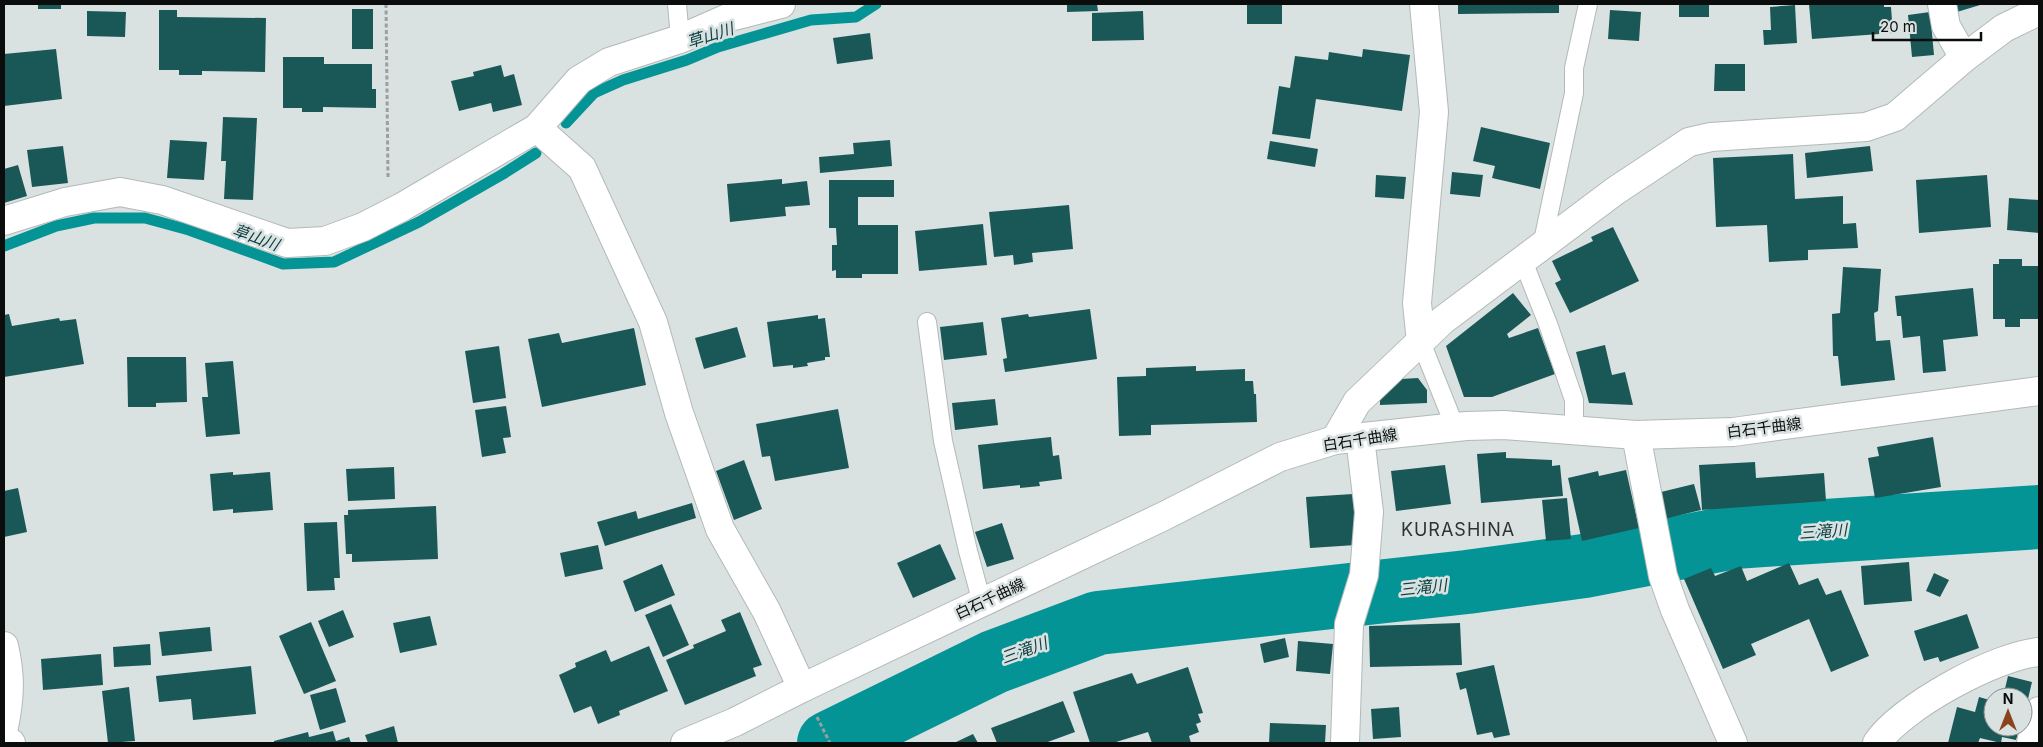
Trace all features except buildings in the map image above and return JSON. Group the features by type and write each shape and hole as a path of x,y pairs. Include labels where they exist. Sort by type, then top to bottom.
{"street":[{"path":"4,221 65,202 120,192 162,200 287,243 325,242 389,214 537,128 579,80 609,62 680,39 730,17 781,4"},
{"path":"1421,342 1417,303 1434,112 1424,4"},
{"path":"1942,4 1946,26 1964,58"},
{"path":"1344,743 1349,624 1364,575 1369,512 1348,439 1357,402 1444,320 1615,191 1689,142 1711,137 1866,127 1895,117 1964,58 2004,28 2038,12"},
{"path":"537,128 582,168 653,322 679,413 720,529 767,612 802,688"},
{"name":"白石千曲線","path":"685,743 735,722 802,688 1164,516 1280,458 1348,439 1456,427 1504,425 1636,435 1732,432 2039,391"},
{"path":"1636,435 1663,576 1675,610 1733,743"},
{"path":"4,646 8,664 10,697 4,727"},
{"path":"1877,743 1901,716 1926,700 1995,663 2028,653 2039,652"},
{"path":"2031,743 2039,711"},
{"path":"4,740 11,743"}],"lane":[{"path":"676,4 680,39"},
{"path":"1574,430 1574,400 1548,324 1533,254 1574,93 1574,68 1588,4"},
{"path":"927,322 943,441 982,603"},
{"path":"1421,342 1456,427"}],"path":[{"path":"386,4 389,214"},
{"path":"817,717 830,743"}],"waterway":[{"name":"草山川","path":"566,123 594,93 623,80 687,60 718,47 811,20 856,17 876,4"},
{"name":"草山川","path":"4,246 56,226 94,218 145,218 189,230 283,264 334,262 419,222 536,153"},
{"name":"三滝川","path":"829,743 994,662 1098,623 1467,582 1584,566 1734,537 2039,517"}],"district":[{"name":"KURASHINA","path":"1458,530"}]}
